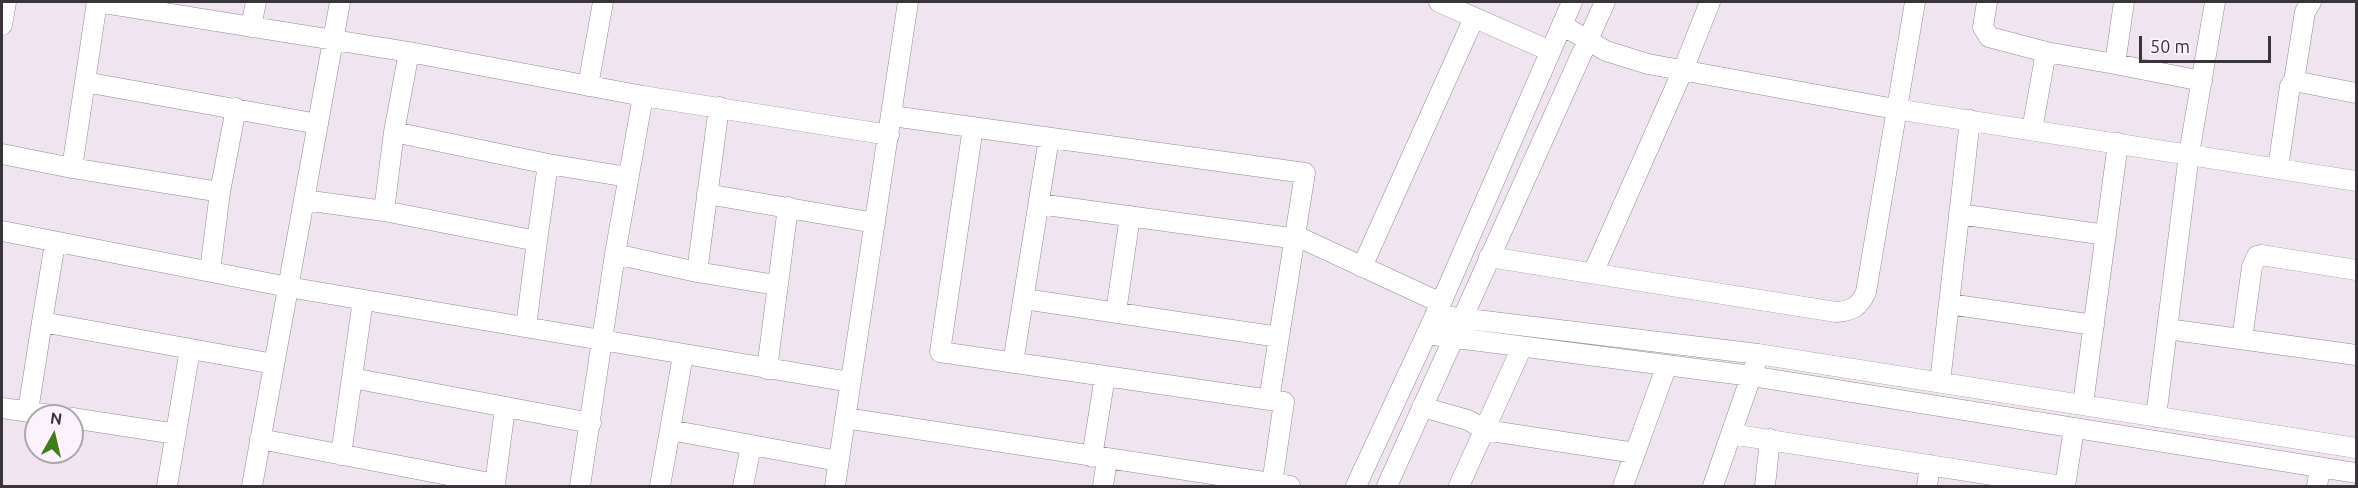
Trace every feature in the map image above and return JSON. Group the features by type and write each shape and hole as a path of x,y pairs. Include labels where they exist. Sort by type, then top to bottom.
{"street":[{"path":"2,25 6,2"},
{"path":"72,168 97,2 409,52 643,96 720,107 890,125 973,128 1305,173 1269,400"},
{"path":"251,27 256,2"},
{"path":"252,486 340,2"},
{"path":"588,86 603,2"},
{"path":"835,486 908,2"},
{"path":"1439,2 1550,51"},
{"path":"1356,486 1438,309 1572,2"},
{"path":"1387,486 1605,2"},
{"path":"1593,273 1683,70 1710,2"},
{"path":"1490,257 1836,312 1855,308 1861,303 1866,292 1895,108 1915,2"},
{"path":"1987,2 1983,27 1989,37 2046,52 2202,81"},
{"path":"2115,64 2124,2"},
{"path":"2156,417 2189,154 2215,2"},
{"path":"2278,168 2290,86 2294,81 2305,12 2311,2"},
{"path":"1362,267 1474,18"},
{"path":"1562,25 1586,41 1626,59 1895,108 2356,181"},
{"path":"384,211 394,132 409,52"},
{"path":"2032,130 2046,52"},
{"path":"2294,81 2356,93"},
{"path":"85,82 318,124"},
{"path":"580,486 615,255 643,96"},
{"path":"697,272 720,107"},
{"path":"210,271 220,192 236,108"},
{"path":"1940,382 1970,120"},
{"path":"845,418 1281,485 1284,402 940,352 973,128"},
{"path":"394,132 548,164 628,177"},
{"path":"1013,363 1049,138"},
{"path":"2083,404 2118,143"},
{"path":"2,154 220,192"},
{"path":"526,327 548,164"},
{"path":"707,194 875,223"},
{"path":"304,200 384,211 537,241"},
{"path":"1039,204 1305,240 1362,267 1438,309 1461,318 1758,354 2356,448"},
{"path":"767,369 776,285 788,207"},
{"path":"1959,214 2106,235"},
{"path":"1116,312 1130,216"},
{"path":"2,231 288,287 850,382"},
{"path":"29,404 55,243"},
{"path":"615,255 776,285"},
{"path":"2242,339 2252,267 2256,256 2356,270"},
{"path":"1024,299 1278,337"},
{"path":"341,455 363,300"},
{"path":"1950,304 2094,325"},
{"path":"42,322 274,364"},
{"path":"2167,329 2356,355"},
{"path":"1426,334 1751,376 2074,429 2318,477 2356,473"},
{"path":"1459,486 1522,347"},
{"path":"168,486 190,349"},
{"path":"1713,486 1758,354"},
{"path":"660,486 683,355"},
{"path":"1623,486 1667,364"},
{"path":"1102,486 1100,458 1105,376"},
{"path":"352,378 591,423"},
{"path":"1422,407 1468,420 1485,430 1635,453"},
{"path":"2,408 24,411"},
{"path":"260,439 495,485 505,408"},
{"path":"84,420 176,434"},
{"path":"1731,434 1930,465 1998,481 2064,486 2074,429"},
{"path":"670,430 838,461"},
{"path":"1765,486 1770,439"},
{"path":"743,486 751,446"},
{"path":"1927,486 1930,465"}]}
